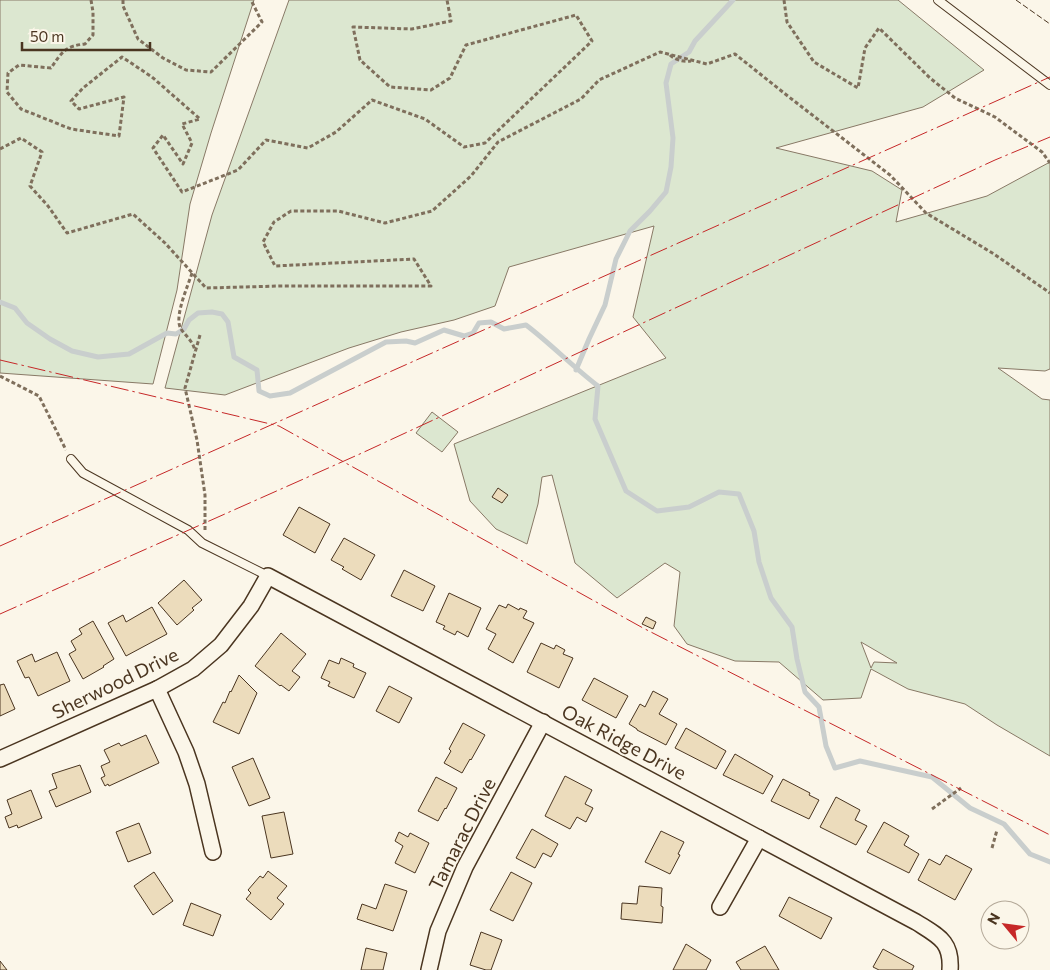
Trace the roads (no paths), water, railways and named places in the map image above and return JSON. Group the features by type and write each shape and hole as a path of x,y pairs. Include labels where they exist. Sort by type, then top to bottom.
{"street":[{"name":"Sherwood Drive","path":"0,759 157,689 193,668 220,645 251,606 268,576"},
{"name":"Oak Ridge Drive","path":"268,576 916,922 936,934 944,942 951,963"},
{"path":"157,689 186,752 213,852"},
{"name":"Tamarac Drive","path":"429,970 438,931 465,867 543,722"},
{"path":"720,907 759,838"}],"lane":[{"path":"938,0 1050,85"},
{"path":"71,459 83,473 188,530 202,543 268,576"}],"waterway":[{"path":"576,370 605,305 616,259 630,231 666,192 671,167 673,138 666,83 671,64 689,52 695,41 733,0"},
{"path":"0,302 15,308 27,323 50,339 72,351 98,357 129,354 167,333 176,334 184,329 189,320 198,313 212,312 222,314 228,322 234,357 257,370 259,391 270,396 290,393 386,342 406,341 415,343 444,330 464,336 473,333 479,323 491,322 504,329 526,325 598,386 595,419 626,491 657,511 689,507 719,492 739,494 754,531 759,562 771,598 792,627 805,692 819,707 826,746 835,768 860,761 932,777 970,808 1004,824 1030,854 1050,862"}]}
